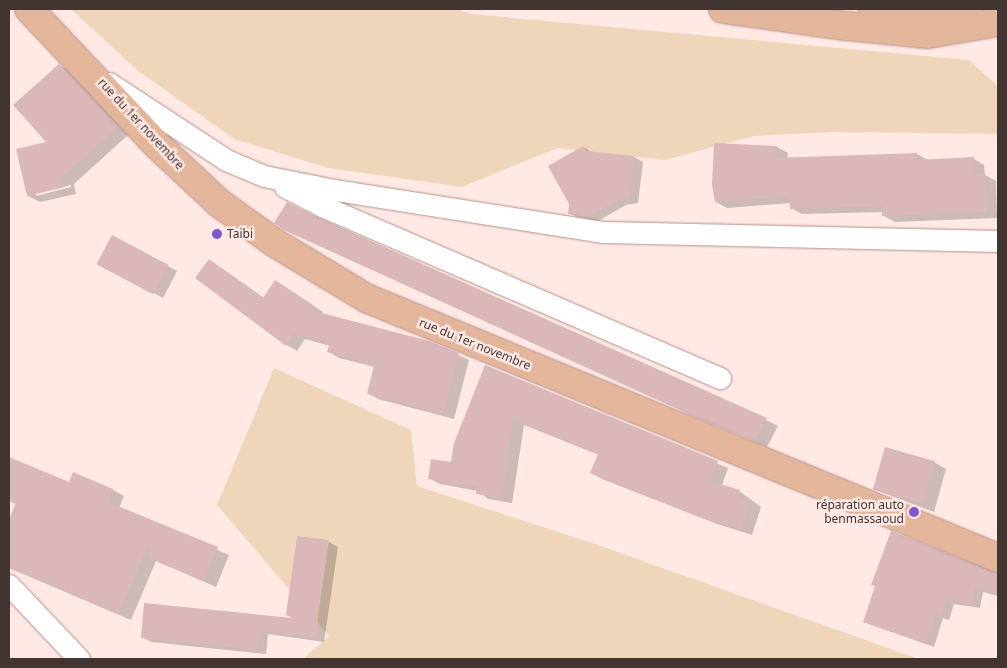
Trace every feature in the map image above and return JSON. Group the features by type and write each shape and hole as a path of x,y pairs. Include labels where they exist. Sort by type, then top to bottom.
{"main road":[{"name":"rue du 1er novembre","path":"29,9 88,68 157,145 219,203 275,243 366,298 998,558"},
{"path":"723,9 846,26 928,34 998,22"},
{"path":"872,9 930,14 987,9"}],"street":[{"path":"88,68 226,160 264,176 320,205 720,378"},
{"path":"264,176 604,232 998,241"},
{"path":"9,585 79,659"}],"shaded area":[{"path":"71,9 457,9 471,14 969,60 998,86 998,134 834,132 754,136 665,160 557,148 462,187 328,168 234,139 138,71"},
{"path":"274,368 411,430 417,486 598,545 919,659 303,659 329,636 217,505"}],"building":[{"path":"59,64 117,128 62,177 65,187 27,196 16,149 46,142 13,105"},
{"path":"714,143 777,146 776,158 917,153 917,160 974,157 975,174 985,174 987,212 882,216 882,206 790,209 789,197 715,202 712,185"},
{"path":"583,146 586,151 634,156 630,198 616,201 589,217 568,214 569,204 548,166"},
{"path":"287,202 767,418 754,441 695,417 284,230 274,223"},
{"path":"112,235 169,265 153,294 97,264"},
{"path":"209,259 263,298 275,280 313,305 310,310 429,341 459,353 443,414 367,394 374,365 327,352 330,343 294,334 286,346 195,278"},
{"path":"485,365 718,461 710,481 740,490 738,496 750,500 742,530 705,519 590,473 598,454 513,420 502,498 476,494 477,487 428,479 431,459 451,462 454,443"},
{"path":"885,447 935,461 923,504 873,489"},
{"path":"9,457 69,482 73,472 113,489 108,502 218,547 204,581 149,558 150,541 119,614 9,567 9,519 16,503 9,500"},
{"path":"891,531 998,573 998,594 975,588 972,604 946,600 940,616 935,614 926,644 863,622 875,586 871,585"},
{"path":"297,536 329,540 315,638 259,630 257,650 141,638 144,603 292,618 286,615"}],"place":[{"name":"Taibi","path":"217,234"},
{"name":"réparation auto benmassaoud","path":"914,512"}]}
